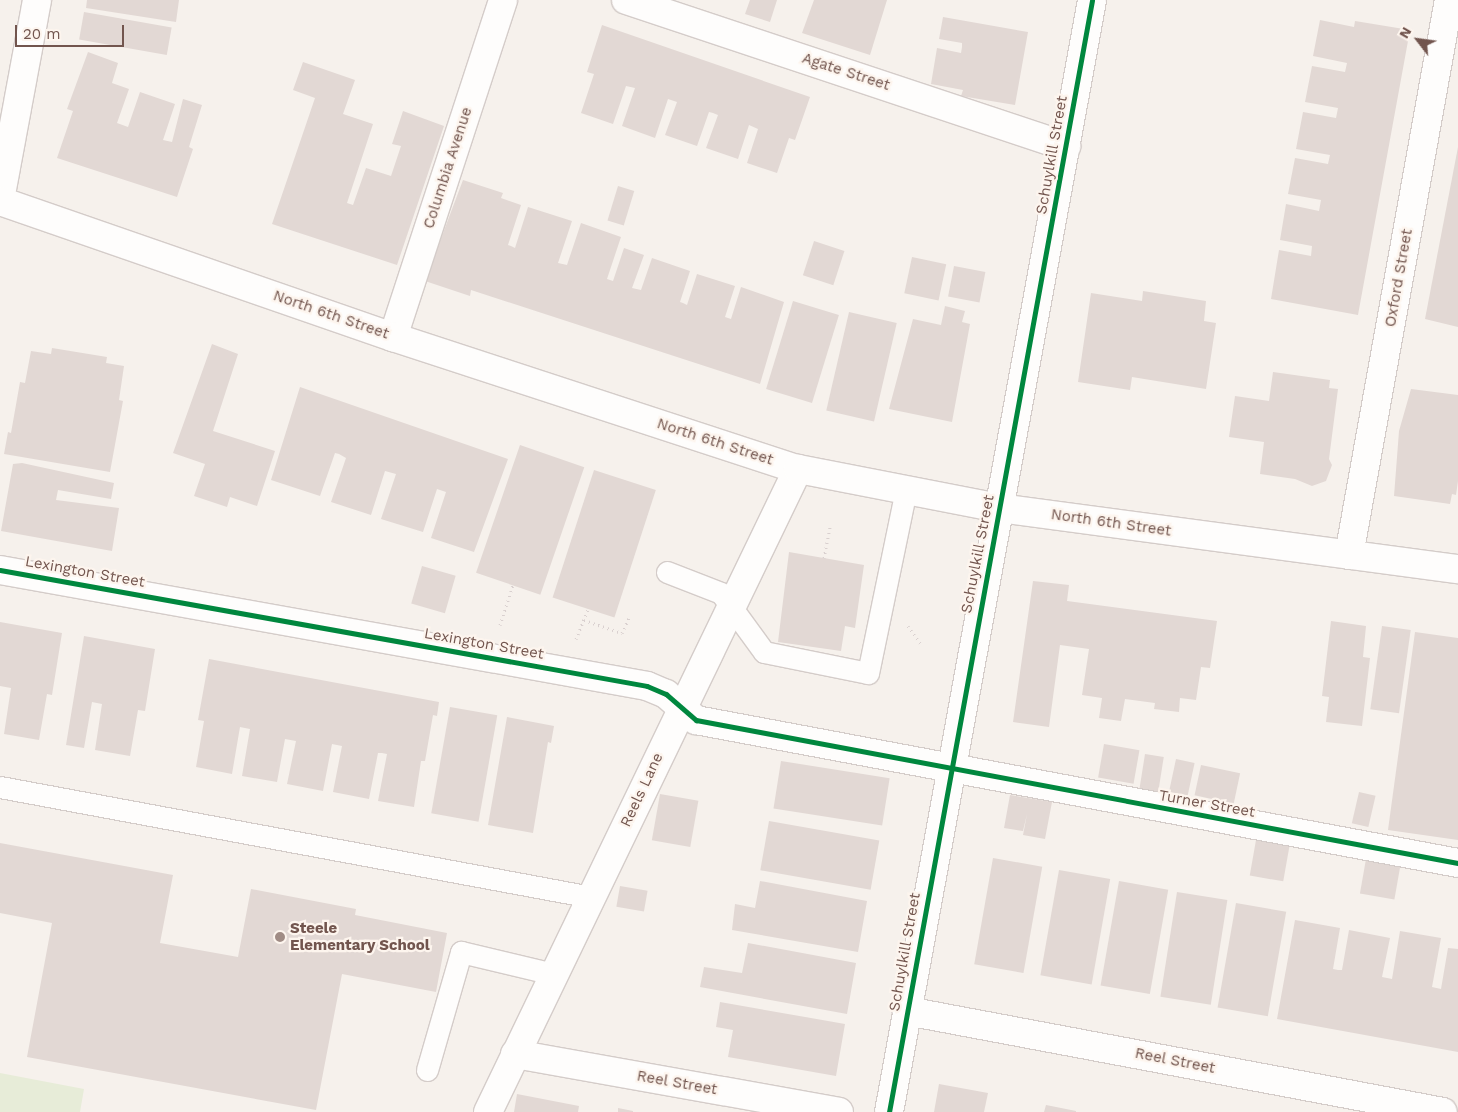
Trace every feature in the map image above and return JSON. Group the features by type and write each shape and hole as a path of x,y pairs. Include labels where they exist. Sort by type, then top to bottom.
{"street":[{"path":"0,200 37,0"},
{"name":"Columbia Avenue","path":"393,337 503,0"},
{"name":"Agate Street","path":"626,0 1066,146"},
{"name":"Schuylkill Street","path":"889,1112 1092,0"},
{"name":"Oxford Street","path":"1348,555 1449,0"},
{"name":"North 6th Street","path":"0,200 393,337 798,469 999,508 1458,569"},
{"name":"Reels Lane","path":"488,1112 730,605 798,469"},
{"name":"Lexington Street","path":"0,570 647,686 666,694 696,720 952,769"},
{"name":"Turner Street","path":"952,769 1458,863"},
{"name":"Reel Street","path":"907,1011 1443,1112"},
{"name":"Reel Street","path":"515,1054 839,1112"}],"lane":[{"path":"667,572 721,592 764,652 868,673 906,490"},
{"path":"0,787 590,898"},
{"path":"427,1070 460,952 553,974"}],"path":[{"path":"824,558 830,526"},
{"path":"500,625 513,584"},
{"path":"576,639 588,610"},
{"path":"584,620 622,633 630,616"}],"green space":[{"path":"0,1073 84,1089 80,1112 0,1112"}],"building":[{"path":"87,0 179,0 176,22 86,8"},
{"path":"750,0 777,0 770,22 745,14"},
{"path":"814,0 887,0 870,55 802,33"},
{"path":"84,12 172,27 167,55 79,40"},
{"path":"943,17 1028,32 1015,105 961,96 963,90 931,84 937,48 961,53 962,43 939,39"},
{"path":"1320,20 1354,27 1355,21 1410,30 1358,315 1271,299 1279,250 1311,256 1312,246 1280,240 1286,204 1319,211 1321,200 1288,194 1295,158 1328,164 1330,155 1296,149 1303,112 1336,118 1338,108 1305,102 1312,66 1345,72 1347,63 1313,56"},
{"path":"602,25 810,97 795,140 789,138 777,173 747,163 758,129 749,125 738,159 706,148 718,115 713,113 709,112 697,146 665,135 677,102 668,99 655,138 622,126 635,88 626,86 613,124 581,113 594,74 587,72"},
{"path":"88,52 118,63 112,83 129,89 117,123 128,127 140,92 175,104 163,140 172,142 183,99 202,105 189,147 193,149 177,197 57,158 73,111 67,109"},
{"path":"303,62 355,80 343,114 373,124 347,203 353,205 366,168 391,176 401,146 392,144 403,111 444,126 397,265 272,224 315,98 293,90"},
{"path":"1458,147 1458,327 1425,319"},
{"path":"463,180 503,193 501,198 521,205 508,245 515,248 528,207 572,221 558,263 567,265 581,223 621,237 607,279 613,281 624,248 644,255 632,288 641,290 652,258 690,271 680,302 687,305 697,274 735,286 725,317 731,319 741,287 784,302 760,384 471,290 470,296 425,281"},
{"path":"618,186 634,191 624,225 607,220"},
{"path":"814,241 844,251 833,285 803,275"},
{"path":"912,257 946,264 939,300 904,293"},
{"path":"954,266 985,272 979,303 948,296"},
{"path":"1143,291 1206,301 1204,321 1216,323 1206,389 1132,377 1130,390 1078,382 1091,293 1142,301"},
{"path":"793,301 839,315 812,403 766,389"},
{"path":"945,306 965,311 962,322 970,324 952,422 889,409 913,319 941,325"},
{"path":"849,312 897,323 874,421 826,410"},
{"path":"212,344 238,354 213,431 275,451 257,506 230,497 227,507 194,496 205,464 173,453"},
{"path":"52,348 107,357 106,363 124,366 119,400 123,401 110,472 4,454 8,432 11,433 20,382 25,383 31,351 51,354"},
{"path":"1273,372 1330,380 1329,388 1338,389 1329,459 1332,465 1326,481 1312,486 1295,479 1260,474 1264,442 1229,437 1235,396 1269,401"},
{"path":"300,387 508,459 474,552 431,538 446,492 437,489 423,532 381,519 396,474 385,471 371,515 331,502 346,458 339,454 335,453 320,496 271,480"},
{"path":"1411,389 1458,395 1458,481 1456,495 1452,494 1450,504 1394,496 1399,431"},
{"path":"520,445 584,467 540,595 476,573"},
{"path":"22,463 114,483 111,499 58,490 56,500 119,508 112,551 1,531 13,464"},
{"path":"594,470 656,490 614,618 553,597"},
{"path":"789,552 864,565 855,628 845,626 841,651 778,642"},
{"path":"422,566 456,576 445,613 411,603"},
{"path":"1033,581 1069,585 1067,601 1217,621 1210,668 1201,667 1196,700 1180,698 1179,712 1154,709 1155,703 1125,699 1121,721 1099,718 1102,698 1082,695 1089,649 1060,645 1049,727 1013,722"},
{"path":"1331,621 1366,626 1363,657 1370,658 1362,726 1326,722 1329,697 1322,696"},
{"path":"0,622 62,633 52,695 47,694 39,740 4,734 11,688 0,686"},
{"path":"1382,626 1411,630 1399,713 1370,709"},
{"path":"1415,632 1458,638 1458,840 1388,830"},
{"path":"84,636 155,649 145,711 138,710 130,756 95,750 102,704 92,702 84,748 66,745"},
{"path":"209,659 439,702 437,716 433,715 425,761 421,761 414,807 378,801 387,754 382,753 378,753 369,799 333,792 342,746 332,744 323,791 287,784 296,741 285,739 277,782 242,776 250,729 240,727 232,774 196,767 204,721 198,720"},
{"path":"450,707 497,715 479,822 431,813"},
{"path":"507,717 554,726 551,743 548,742 533,833 488,825"},
{"path":"1104,744 1139,750 1134,784 1098,777"},
{"path":"1145,754 1164,757 1158,793 1139,790"},
{"path":"1176,759 1195,763 1188,796 1169,792"},
{"path":"781,761 890,778 882,826 773,808"},
{"path":"1201,765 1240,773 1234,804 1195,795"},
{"path":"1359,792 1376,796 1368,827 1352,823"},
{"path":"660,794 698,801 690,847 652,840"},
{"path":"1010,795 1052,802 1045,839 1023,835 1027,814 1023,831 1004,828"},
{"path":"769,821 879,840 871,890 760,870"},
{"path":"1256,840 1289,846 1283,881 1250,875"},
{"path":"0,843 173,875 160,943 238,957 251,889 356,909 355,915 447,933 436,992 342,974 316,1110 27,1057 52,923 0,913"},
{"path":"993,858 1042,867 1023,973 974,964"},
{"path":"1366,859 1400,865 1394,900 1360,893"},
{"path":"1059,870 1110,879 1092,984 1040,975"},
{"path":"760,881 867,901 858,952 732,930 735,904 755,908"},
{"path":"1119,881 1168,890 1150,994 1101,985"},
{"path":"620,886 648,891 644,912 616,907"},
{"path":"1177,892 1227,900 1211,1005 1160,997"},
{"path":"1236,903 1286,912 1268,1016 1218,1007"},
{"path":"1295,920 1340,928 1333,969 1338,970 1342,970 1349,930 1390,938 1382,977 1392,979 1400,931 1441,938 1432,987 1441,989 1448,948 1458,949 1458,1052 1277,1019"},
{"path":"748,943 856,963 847,1014 700,987 704,967 742,973"},
{"path":"720,1002 845,1024 836,1076 728,1057 733,1030 716,1027"},
{"path":"939,1084 988,1093 984,1112 934,1112"},
{"path":"517,1094 579,1106 578,1112 514,1112"},
{"path":"1046,1105 1076,1111 1076,1112 1044,1112"},
{"path":"618,1108 633,1111 633,1112 618,1112"}],"cycle path":[{"path":"889,1112 1092,0"},
{"path":"0,570 647,686 666,694 696,720 1458,863"}],"place":[{"name":"Steele Elementary School","path":"280,937"}]}
